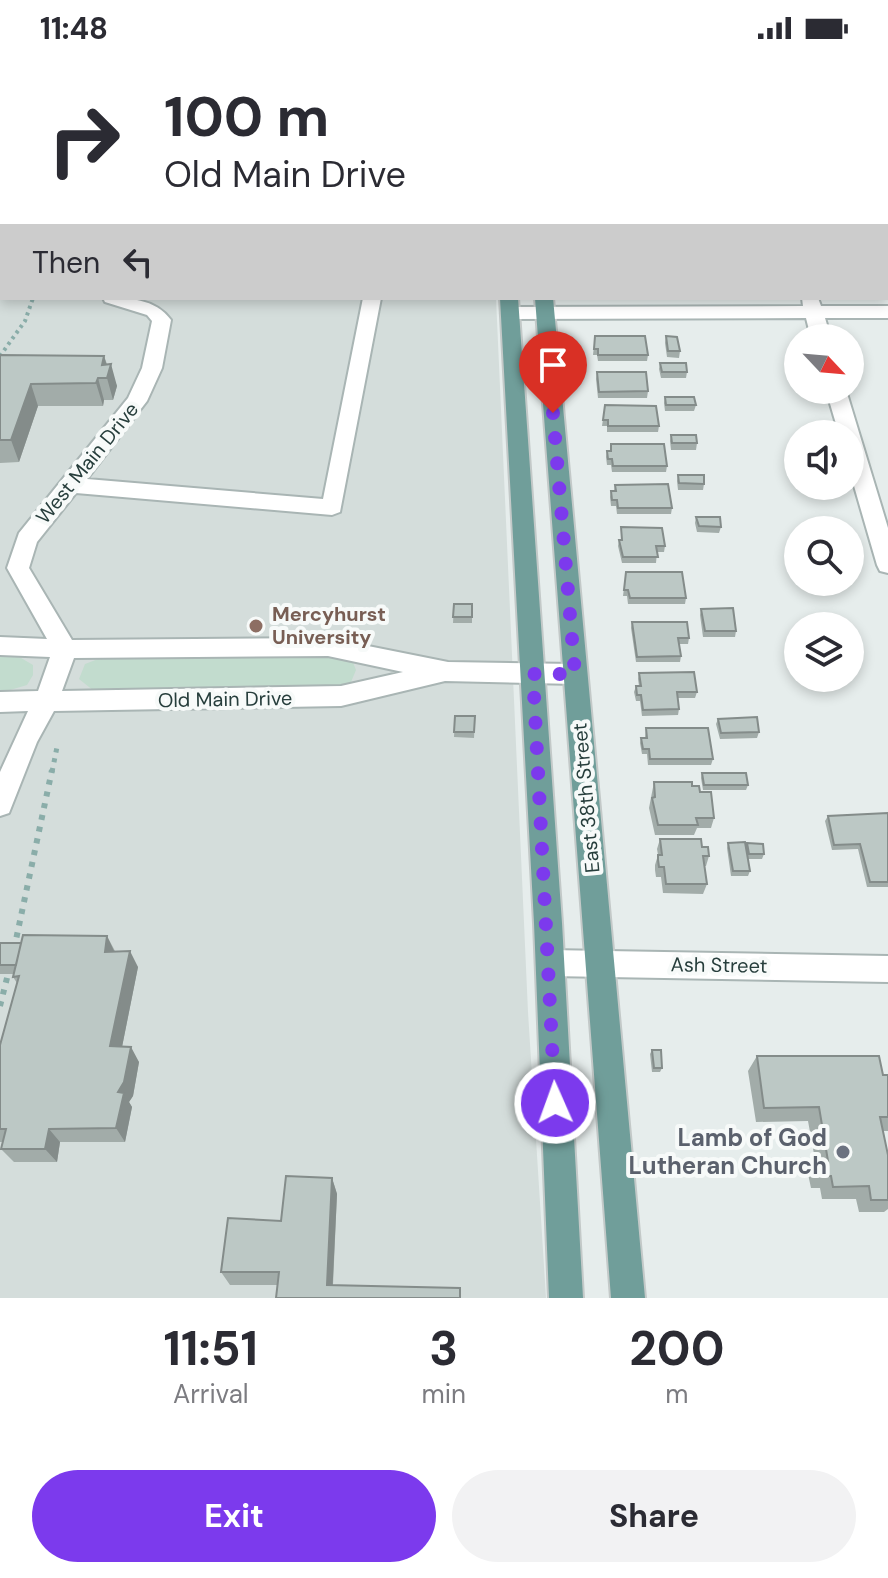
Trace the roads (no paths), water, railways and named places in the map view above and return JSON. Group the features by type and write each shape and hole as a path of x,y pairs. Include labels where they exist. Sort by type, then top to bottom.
{"main road":[{"path":"509,306 550,963 566,1298"},
{"name":"East 38th Street","path":"545,306 628,1298"}],"street":[{"path":"71,485 332,507 372,300"},
{"name":"West Main Drive","path":"65,649 18,568 27,539 135,405 147,384 162,320 147,301"},
{"path":"509,306 811,305 888,312"},
{"path":"864,483 888,565"},
{"name":"Old Main Drive","path":"0,646 65,649 328,647 448,672 575,674"},
{"path":"0,805 25,741 46,702 65,649"},
{"name":"Old Main Drive","path":"0,702 341,696 448,672"},
{"name":"Ash Street","path":"550,963 888,969"}],"place":[{"name":"Mercyhurst University","path":"256,626"},
{"name":"Lamb of God Lutheran Church","path":"843,1152"}]}
